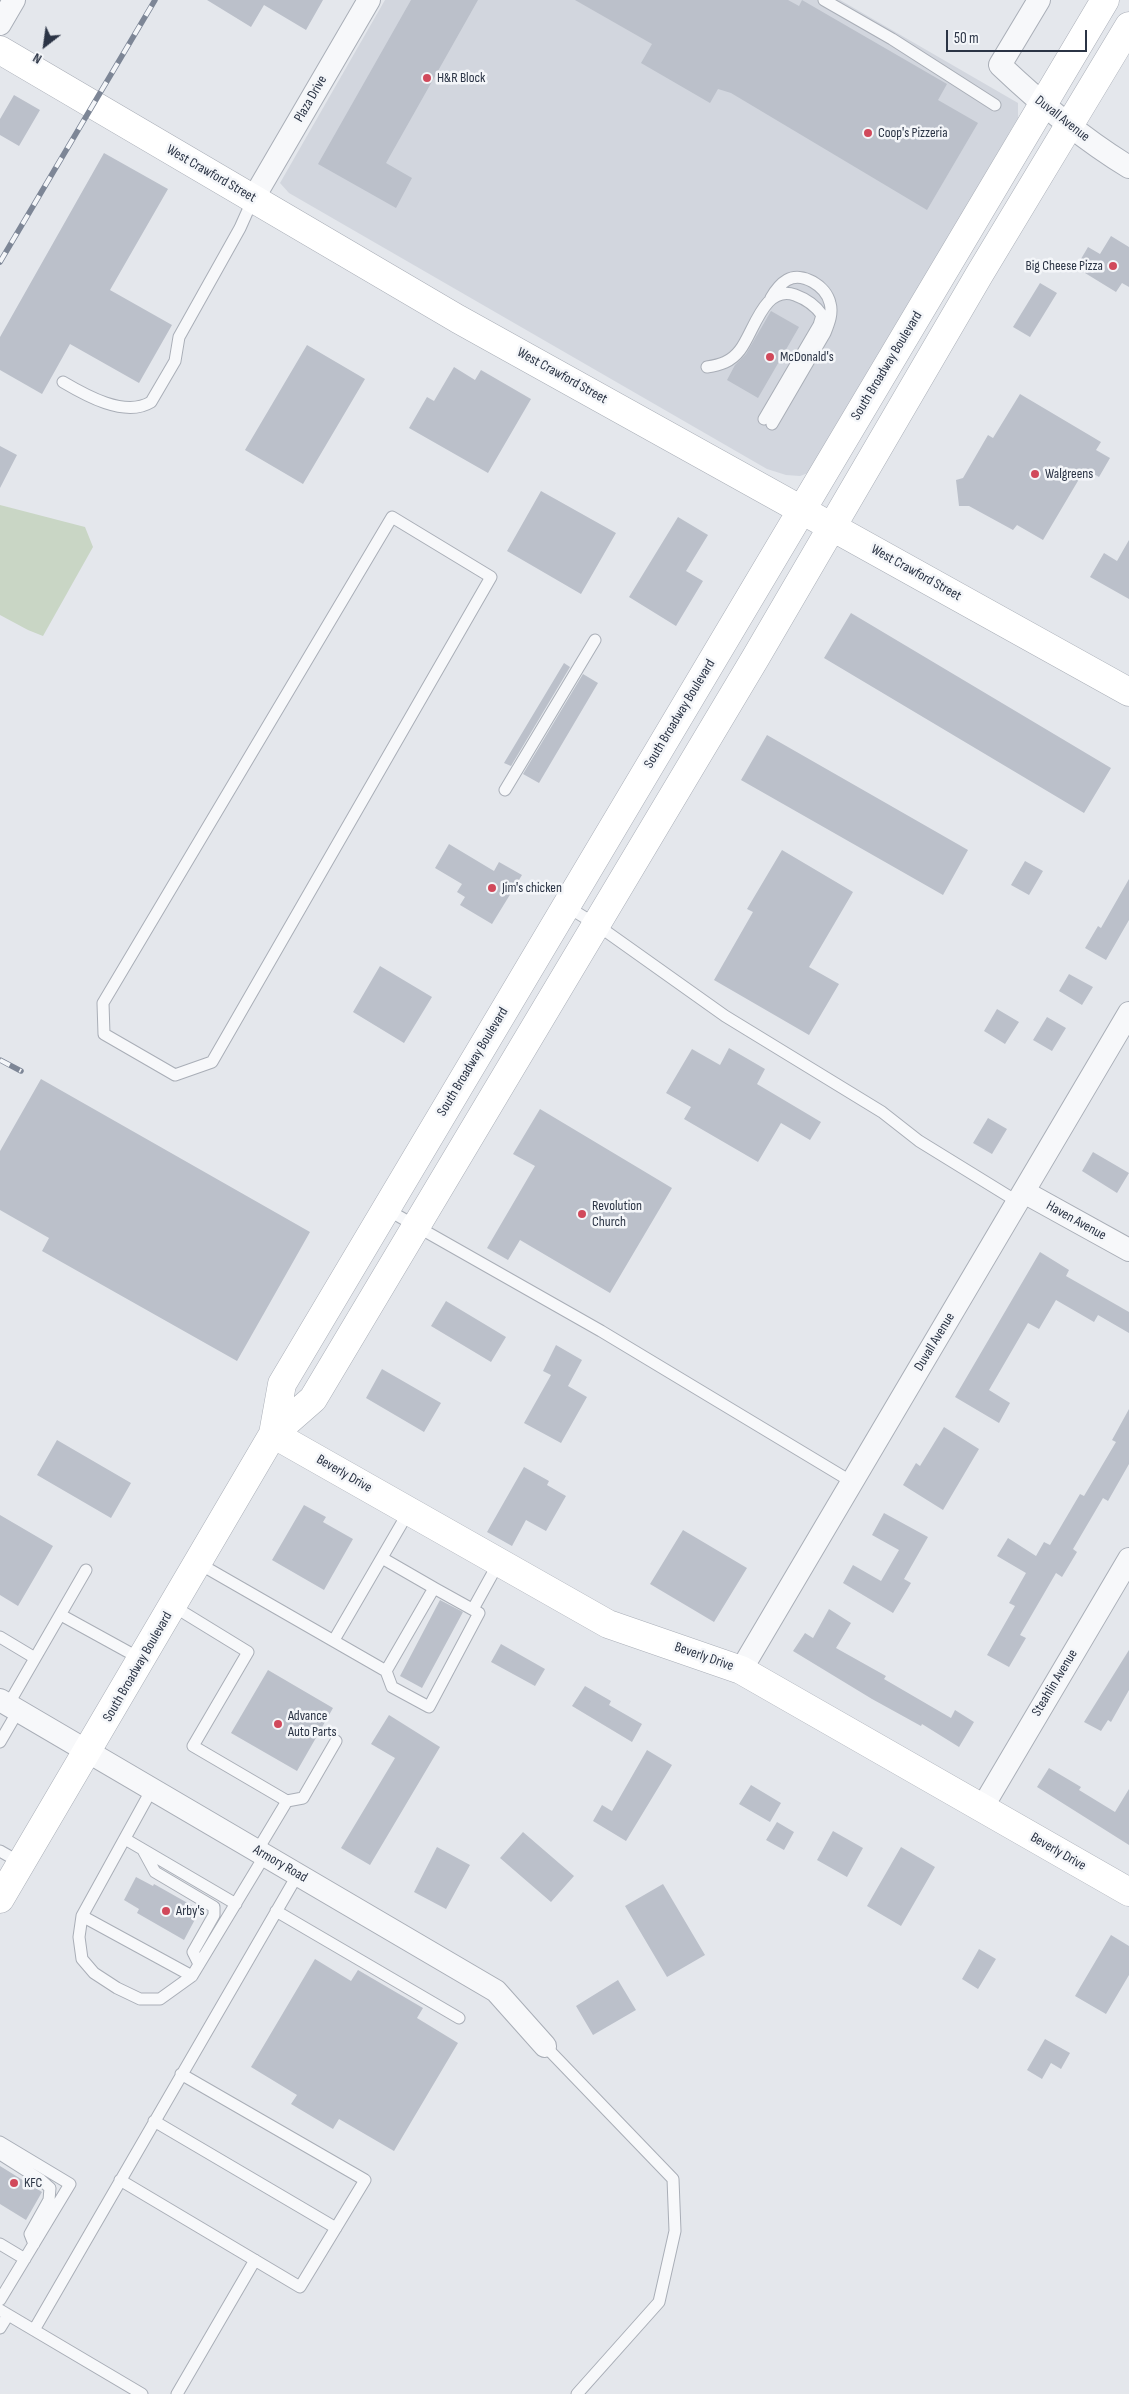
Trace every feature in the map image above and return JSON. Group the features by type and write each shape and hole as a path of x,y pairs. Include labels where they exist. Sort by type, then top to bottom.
{"main road":[{"name":"South Broadway Boulevard","path":"274,1434 282,1384 1105,0"},
{"name":"South Broadway Boulevard","path":"0,1898 11,1857 88,1751 274,1434 313,1399 598,924 833,527 979,275 1129,26"},
{"name":"West Crawford Street","path":"0,50 458,319 1129,692"},
{"name":"Beverly Drive","path":"274,1434 608,1624 741,1670 1129,1892"}],"street":[{"path":"0,24 14,0"},
{"name":"Plaza Drive","path":"253,199 369,0"},
{"name":"Duvall Avenue","path":"1039,0 1000,65 1042,105 1129,167"},
{"name":"Duvall Avenue","path":"741,1670 1129,1013"},
{"name":"Haven Avenue","path":"1021,1197 1129,1250"},
{"name":"Steahlin Avenue","path":"982,1808 1129,1559"},
{"name":"Armory Road","path":"9,1705 496,1991 545,2046"}],"lane":[{"path":"824,0 892,39 995,105"},
{"path":"63,382 94,400 114,405 145,406 150,402 175,360 179,337 240,228 253,199"},
{"path":"707,367 727,362 740,350 765,306 778,288 788,279 801,277 815,282 825,292 830,301 830,322 825,333 768,422 822,315 810,302 789,293 779,294 765,306"},
{"path":"392,517 491,577 212,1062 175,1075 104,1034 103,1003 392,517"},
{"path":"505,790 595,640"},
{"path":"566,906 598,924 724,1016 882,1112 919,1140 1021,1197"},
{"path":"386,1209 601,1332 852,1482"},
{"path":"334,1640 409,1511"},
{"path":"198,1563 386,1671 392,1687 429,1707 479,1613 382,1558"},
{"path":"473,1609 499,1562"},
{"path":"0,1742 9,1705 86,1570"},
{"path":"386,1671 434,1588"},
{"path":"173,1606 248,1652 193,1746 287,1801 303,1798 336,1741"},
{"path":"61,1615 142,1660"},
{"path":"0,1638 35,1658"},
{"path":"152,1789 82,1916 79,1937 82,1959 94,1973 117,1988 140,1999 160,1999 192,1976 236,1904 287,1801"},
{"path":"124,1839 236,1904"},
{"path":"143,1850 155,1872 214,1907 214,1915 193,1952 199,1964"},
{"path":"34,2330 298,1874"},
{"path":"276,1911 459,2018"},
{"path":"82,1916 192,1976"},
{"path":"545,2046 673,2179 675,2231 659,2302 577,2394"},
{"path":"120,2180 300,2287 365,2180 181,2074"},
{"path":"154,2121 336,2228"},
{"path":"0,2142 70,2184 0,2300"},
{"path":"0,2154 41,2180 50,2188 48,2200 30,2234 34,2244"},
{"path":"0,2244 25,2259"},
{"path":"177,2394 255,2260"},
{"path":"0,2328 4,2312 142,2394"}],"shaded area":[{"path":"385,0 840,0 1018,103 1018,118 811,472 800,476 786,475 767,469 289,193 280,183"}],"green space":[{"path":"0,505 85,527 93,547 43,636 0,615"}],"building":[{"path":"207,0 323,0 306,30 264,5 251,27"},
{"path":"411,0 478,0 386,163 412,178 396,208 318,164"},
{"path":"575,0 788,0 799,6 802,0 947,84 938,100 978,123 927,210 731,93 718,89 710,103 641,63 652,44"},
{"path":"14,95 40,110 19,146 0,135 0,119"},
{"path":"104,153 168,189 110,290 172,325 139,383 70,344 42,394 0,370 0,337"},
{"path":"1111,236 1129,247 1129,287 1122,283 1116,292 1085,273 1088,269 1078,264 1088,247 1100,254"},
{"path":"1040,283 1057,293 1030,337 1013,327"},
{"path":"771,311 799,327 758,398 727,380 735,365 746,354"},
{"path":"307,345 365,379 303,484 245,450"},
{"path":"454,367 475,380 481,370 531,399 488,473 409,428 427,397 434,401"},
{"path":"1020,394 1101,442 1096,450 1110,458 1099,477 1085,469 1043,540 1017,525 1013,530 969,506 959,506 956,480 963,478 988,435 993,438"},
{"path":"0,446 17,455 0,488"},
{"path":"541,491 616,533 581,594 507,551"},
{"path":"678,517 708,535 686,571 703,581 676,626 629,597"},
{"path":"1129,540 1129,599 1090,577 1104,553 1117,561"},
{"path":"851,613 1111,768 1084,813 824,658"},
{"path":"564,663 570,667 511,766 504,763"},
{"path":"583,674 598,683 539,783 523,774"},
{"path":"767,735 968,850 943,895 741,780"},
{"path":"449,844 494,871 499,862 522,875 492,924 460,905 465,897 457,892 462,884 435,868"},
{"path":"782,850 853,892 809,967 839,984 809,1035 714,980 753,912 747,909"},
{"path":"1025,861 1043,871 1029,895 1011,885"},
{"path":"1129,879 1129,920 1106,960 1085,948 1098,926 1101,928"},
{"path":"380,966 432,997 404,1043 353,1012"},
{"path":"1069,974 1093,987 1082,1005 1059,991"},
{"path":"997,1009 1019,1022 1005,1044 984,1031"},
{"path":"1047,1017 1066,1028 1052,1051 1033,1040"},
{"path":"729,1048 765,1069 757,1084 821,1122 810,1140 781,1123 758,1162 684,1119 691,1107 666,1093 692,1049 720,1065"},
{"path":"41,1079 310,1232 237,1361 42,1251 49,1238 0,1210 0,1151"},
{"name":"Revolution Church","path":"540,1109 672,1188 610,1293 520,1240 508,1260 487,1248 535,1166 513,1154"},
{"path":"988,1118 1007,1129 992,1154 973,1143"},
{"path":"1093,1152 1129,1173 1117,1193 1082,1171"},
{"path":"1040,1252 1069,1270 1066,1276 1129,1312 1129,1333 1098,1315 1094,1322 1056,1300 1039,1329 1028,1323 989,1390 1010,1403 999,1423 955,1397"},
{"path":"446,1301 506,1337 491,1362 431,1326"},
{"path":"556,1345 582,1360 568,1386 587,1397 561,1443 524,1423 551,1375 543,1371"},
{"path":"382,1369 441,1403 424,1432 366,1398"},
{"path":"1129,1409 1129,1464 1108,1501 1103,1498 1073,1549 1077,1552 1062,1577 1056,1573 1020,1635 1026,1638 1009,1667 987,1655 1015,1606 1009,1603 1026,1573 997,1556 1008,1538 1036,1556 1044,1542 1050,1545 1080,1494 1084,1496 1116,1442 1112,1440"},
{"path":"944,1427 979,1449 943,1510 903,1485 916,1463 920,1466"},
{"path":"57,1440 131,1483 111,1518 37,1475"},
{"path":"524,1467 549,1481 547,1485 566,1496 546,1531 526,1520 512,1546 487,1532"},
{"path":"304,1505 326,1517 323,1522 353,1539 324,1590 272,1560"},
{"path":"884,1513 928,1537 904,1579 911,1583 893,1613 843,1583 853,1565 881,1581 899,1550 872,1535"},
{"path":"0,1515 53,1546 18,1606 0,1595"},
{"path":"683,1530 747,1568 714,1622 650,1584"},
{"path":"440,1600 463,1612 422,1688 400,1676"},
{"path":"829,1609 851,1623 836,1648 886,1676 884,1679 951,1718 955,1710 974,1722 959,1747 922,1724 921,1726 872,1699 793,1651 805,1633 813,1638"},
{"path":"501,1644 545,1669 535,1686 491,1662"},
{"path":"1129,1650 1129,1690 1111,1722 1108,1720 1101,1731 1084,1722"},
{"path":"268,1670 333,1708 297,1771 231,1733"},
{"path":"585,1686 611,1701 609,1705 642,1724 632,1742 572,1706"},
{"path":"389,1715 440,1747 370,1865 341,1848 395,1758 371,1744"},
{"path":"647,1750 672,1765 626,1841 593,1821 602,1805 612,1811"},
{"path":"1049,1768 1081,1787 1079,1790 1115,1812 1129,1789 1129,1845 1037,1787"},
{"path":"751,1785 781,1803 770,1822 739,1804"},
{"path":"777,1822 794,1832 784,1850 766,1840"},
{"path":"833,1831 863,1848 847,1877 817,1860"},
{"path":"523,1832 574,1876 551,1902 500,1858"},
{"path":"437,1847 470,1865 446,1909 414,1892"},
{"path":"901,1847 935,1867 901,1926 867,1906"},
{"path":"136,1877 153,1886 154,1884 200,1910 184,1940 137,1913 139,1909 124,1900"},
{"path":"663,1884 705,1955 667,1977 625,1906"},
{"path":"1111,1935 1129,1946 1129,1975 1106,2014 1075,1996"},
{"path":"979,1949 996,1959 978,1989 962,1979"},
{"path":"315,1959 351,1981 358,1970 423,2008 417,2018 458,2043 394,2151 339,2119 333,2129 291,2104 297,2095 251,2067"},
{"path":"618,1980 636,2010 593,2035 576,2006"},
{"path":"1045,2039 1070,2053 1061,2069 1051,2063 1042,2079 1027,2070"},
{"name":"KFC","path":"0,2166 42,2192 26,2220 0,2204"}],"railway":[{"path":"0,262 155,0"},
{"path":"0,1060 21,1071"}],"place":[{"name":"H&R Block","path":"427,78"},
{"name":"Coop's Pizzeria","path":"868,133"},
{"name":"Big Cheese Pizza","path":"1113,266"},
{"name":"McDonald's","path":"770,357"},
{"name":"Walgreens","path":"1035,474"},
{"name":"Jim's chicken","path":"492,888"},
{"name":"Revolution Church","path":"582,1214"},
{"name":"Advance Auto Parts","path":"278,1724"},
{"name":"Arby's","path":"166,1911"},
{"name":"KFC","path":"14,2183"}]}
